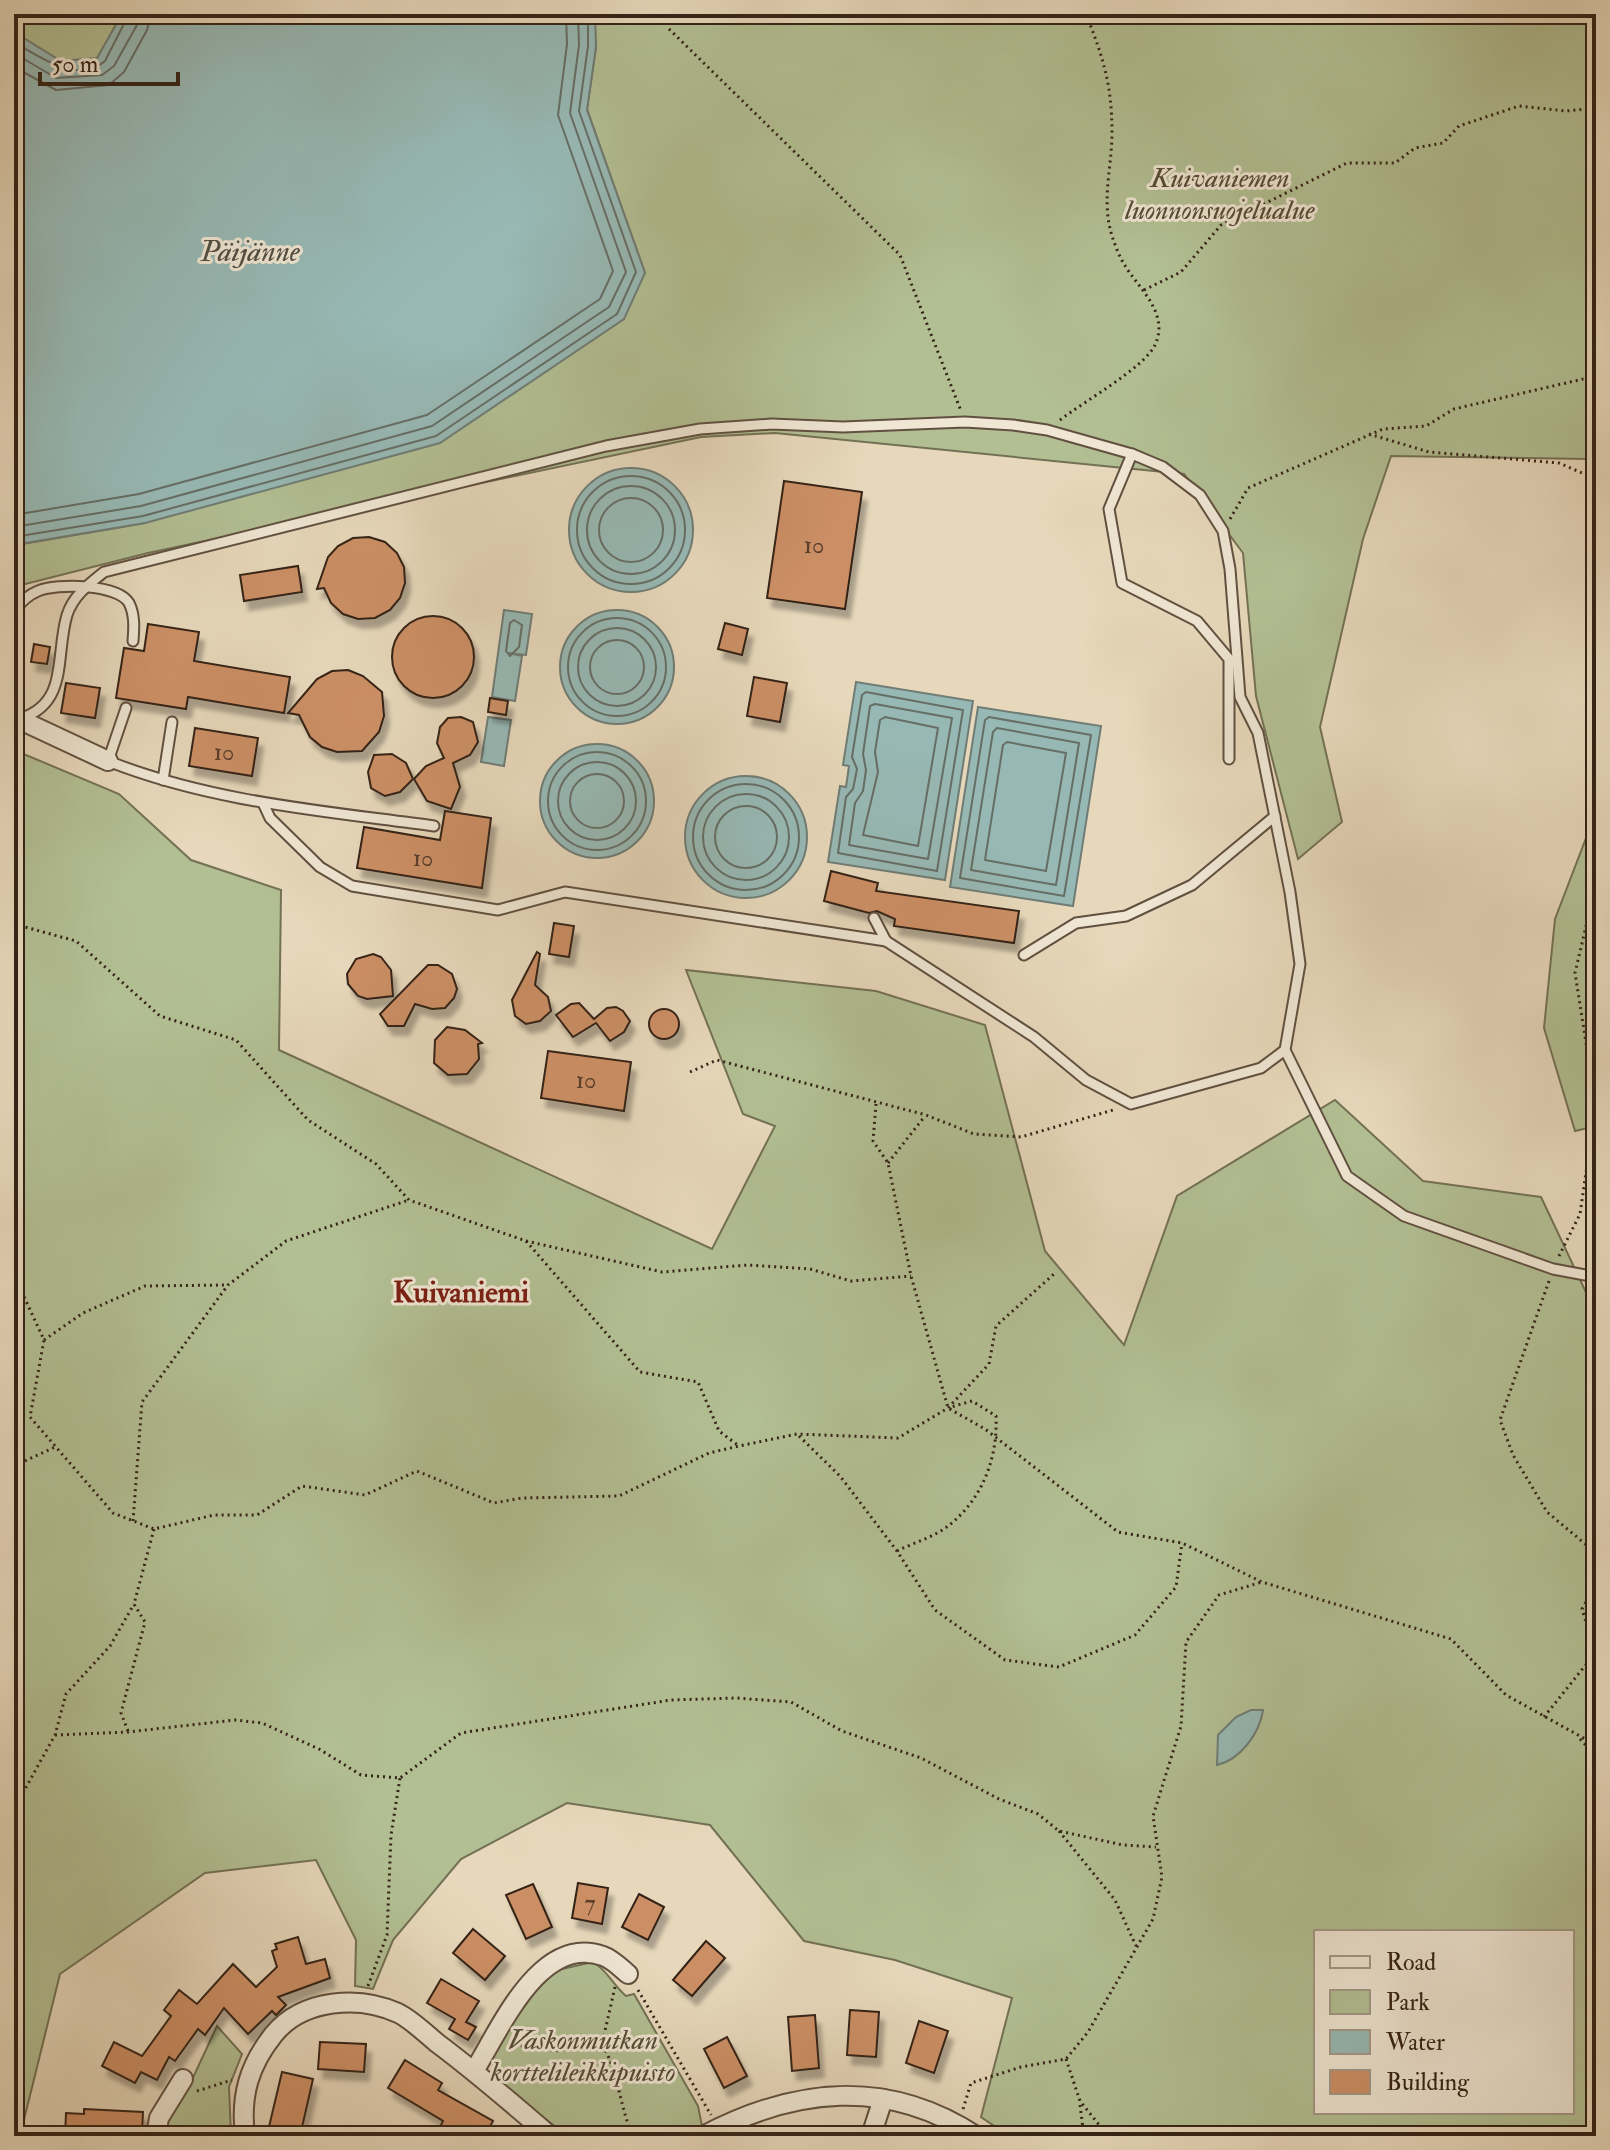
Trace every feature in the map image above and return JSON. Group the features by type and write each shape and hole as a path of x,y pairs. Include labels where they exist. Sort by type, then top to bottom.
{"street":[{"path":"17,718 108,761"},
{"path":"474,2071 529,1981 548,1964 589,1954 604,1956 624,1971"},
{"path":"245,2136 247,2077 261,2050 280,2027 308,2010 333,2003 363,2001 399,2014 474,2071 550,2136"},
{"path":"156,2136 159,2118 183,2079"},
{"path":"710,2133 757,2111 801,2098 845,2094 883,2099 959,2125 976,2136"},
{"path":"871,2136 883,2099"}],"lane":[{"path":"17,718 40,712 53,696 68,613 83,588 104,572 637,440 700,429 772,424 900,427 965,422 1047,430 1132,454 1163,467 1200,495 1223,531 1230,569 1240,697 1258,733 1300,964 1285,1050 1347,1176 1404,1216 1553,1269 1596,1277"},
{"path":"1132,454 1109,509 1122,583 1197,621 1229,659 1229,759"},
{"path":"14,611 40,590 113,590 128,600 134,619 133,641"},
{"path":"126,708 108,761 163,780 263,803 434,826"},
{"path":"163,780 172,722"},
{"path":"263,803 270,818 320,867 352,886 498,910 565,892 886,941 1034,1037 1086,1080 1131,1104 1261,1068 1285,1050"},
{"path":"1024,955 1076,923 1126,916 1192,885 1275,816"},
{"path":"874,918 886,941"}],"path":[{"path":"1047,430 1112,381 1139,366 1156,345 1160,322 1144,290 1123,264 1111,233 1105,196 1112,134 1108,73 1086,14"},
{"path":"669,29 900,255 965,422"},
{"path":"1144,290 1181,272 1221,225 1347,163 1395,163 1415,148 1443,143 1459,126 1519,106 1566,111 1596,108"},
{"path":"1223,531 1248,488 1369,434 1383,429 1426,426 1454,409 1596,376"},
{"path":"14,409 21,405"},
{"path":"1369,434 1429,452 1559,463 1596,479"},
{"path":"1596,884 1575,973 1596,1106"},
{"path":"14,924 76,941 160,1016 236,1040 308,1120 376,1164 409,1200 526,1241 662,1272 748,1265 810,1269 851,1281 911,1276"},
{"path":"690,1072 717,1060 926,1115 974,1134 1021,1137 1131,1104"},
{"path":"876,1104 873,1141 888,1163 911,1276 948,1408 997,1440 1118,1532 1182,1543 1262,1582 1451,1639 1506,1695 1596,1745"},
{"path":"1596,1113 1580,1214 1553,1269 1500,1420 1513,1455 1547,1512 1596,1553"},
{"path":"888,1163 926,1115"},
{"path":"1589,1152 1596,1143"},
{"path":"133,1521 142,1402 228,1285 286,1241 409,1200"},
{"path":"526,1241 640,1372 698,1382 719,1431 739,1446"},
{"path":"948,1408 989,1364 996,1326 1054,1274"},
{"path":"14,1275 44,1340 30,1417 113,1513 154,1529 214,1515 257,1515 302,1486 365,1495 417,1471 494,1503 522,1498 619,1496 709,1453 797,1434 898,1438 948,1408 972,1401 996,1416 997,1440 984,1486 948,1526 897,1551"},
{"path":"44,1340 83,1313 145,1286 228,1285"},
{"path":"797,1434 840,1476 897,1551 935,1610 1005,1660 1059,1667 1135,1635 1176,1587 1182,1543"},
{"path":"14,1466 55,1447"},
{"path":"14,1809 55,1735 66,1694 110,1646 134,1604 154,1529"},
{"path":"959,2125 971,2083 1021,2067 1066,2059 1088,2032 1153,1919 1162,1877 1153,1816 1181,1726 1186,1642 1219,1595 1262,1582"},
{"path":"1544,1717 1592,1657 1591,1638 1582,1609 1596,1584"},
{"path":"128,1732 121,1713 145,1622 134,1604"},
{"path":"55,1735 128,1732 235,1720 262,1723 319,1749 361,1775 400,1778 461,1733 671,1700 736,1698 791,1702 842,1731 921,1758 999,1799 1038,1814 1059,1831 1115,1900 1136,1946"},
{"path":"1577,1736 1596,1756"},
{"path":"363,2001 387,1935 391,1835 400,1778"},
{"path":"1059,1831 1123,1845 1156,1847"},
{"path":"602,2044 624,1971"},
{"path":"624,1971 707,2107 710,2133"},
{"path":"497,2034 512,2046 555,2051 602,2044"},
{"path":"602,2044 613,2060 633,2136"},
{"path":"1066,2059 1067,2073 1080,2101 1108,2136"},
{"path":"166,2107 211,2084 247,2077"},
{"path":"1080,2101 1084,2136"}],"green space":[{"path":"14,14 250,14 14,133"},
{"name":"Kuivaniemen luonnonsuojelualue","path":"594,14 1596,14 1596,470 1588,459 1391,456 1363,539 1320,727 1342,822 1298,859 1256,696 1243,553 1184,474 775,433 701,437 148,553 21,585 14,598 16,545 145,523 645,273 587,109 596,47"},
{"path":"14,750 119,794 191,860 281,890 279,1050 712,1249 775,1126 743,1114 686,970 876,991 985,1025 1045,1251 1124,1345 1177,1196 1335,1100 1423,1181 1541,1197 1591,1303 1596,1303 1596,2136 1009,2136 981,2117 1012,1998 895,1960 804,1941 710,1825 567,1803 461,1859 393,1940 373,1989 355,1986 356,1940 316,1860 205,1873 60,1974 20,2136 14,2136"},
{"path":"1596,812 1596,1126 1575,1131 1544,1028 1555,919"},
{"name":"Vaskonmutkan korttelileikkipuisto","path":"593,1962 626,1996 634,1994 698,2106 702,2126 683,2136 567,2136 498,2082 493,2071 493,2056 538,1982 553,1971"},
{"path":"217,2026 242,2054 229,2087 231,2136 163,2136 167,2121 191,2082"}],"water":[{"name":"Päijänne","path":"122,14 595,14 596,47 587,110 645,273 624,319 440,443 145,523 14,545 14,32 61,61 97,58"},
{"path":"631,468 655,472 675,486 689,506 693,530 689,554 675,574 655,588 631,592 607,588 587,574 573,554 569,530 573,506 587,486 607,472"},
{"path":"504,610 532,614 526,655 508,653 522,656 515,701 492,697"},
{"path":"617,610 639,614 657,627 670,645 674,667 670,689 657,707 639,720 617,724 595,720 577,707 564,689 560,667 564,645 577,627 595,614"},
{"path":"856,682 973,701 945,880 828,862 840,786 846,787 849,766 843,765"},
{"path":"978,707 1101,726 1073,906 950,887"},
{"path":"488,717 511,720 504,766 481,762"},
{"path":"597,744 619,748 637,761 650,779 654,801 650,823 637,841 619,854 597,858 575,854 557,841 544,823 540,801 544,779 557,761 575,748"},
{"path":"746,776 770,780 789,794 803,813 807,837 803,861 789,880 770,894 746,898 722,894 703,880 689,861 685,837 689,813 703,794 722,780"},
{"path":"1251,1710 1263,1710 1258,1728 1241,1751 1217,1765 1218,1735 1236,1717"}],"building":[{"path":"784,481 862,492 845,609 767,598"},
{"path":"369,537 385,542 397,553 404,567 405,583 400,598 390,610 375,618 358,619 343,614 331,603 324,588 317,589 328,557 338,546 353,538"},
{"path":"298,566 302,592 244,601 240,575"},
{"path":"433,616 449,619 462,628 471,641 474,657 471,673 462,686 449,695 433,698 417,695 404,686 395,673 392,657 395,641 404,628 417,619"},
{"path":"725,623 748,629 742,655 718,649"},
{"path":"148,624 199,632 194,661 290,677 284,713 188,697 186,709 116,698 124,648 144,651"},
{"path":"34,644 50,647 47,664 31,662"},
{"path":"348,670 363,676 382,692 384,716 379,732 362,751 337,752 322,747 310,737 299,715 288,713 317,679 332,671"},
{"path":"754,677 787,683 780,722 747,716"},
{"path":"66,683 100,688 95,718 61,713"},
{"path":"490,698 508,701 506,715 488,712"},
{"path":"461,717 473,722 478,742 470,755 453,763 460,787 451,809 427,801 414,779 426,766 444,758 437,743 440,727 448,718"},
{"path":"195,728 258,738 252,776 189,766"},
{"path":"392,754 406,763 413,779 400,792 385,796 371,788 368,772 374,755"},
{"path":"445,811 491,818 482,888 357,868 364,827 440,840"},
{"path":"831,871 878,883 876,891 1019,911 1014,943 894,926 895,919 877,911 869,913 824,901"},
{"path":"554,923 574,926 569,957 549,954"},
{"path":"537,952 540,954 535,985 548,997 551,1011 540,1021 526,1024 515,1016 512,1000"},
{"path":"373,954 381,957 391,970 393,996 367,999 358,996 348,984 347,974 356,959"},
{"path":"428,965 438,965 452,974 457,989 454,998 445,1008 432,1009 415,1004 404,1026 388,1026 380,1014"},
{"path":"579,1003 594,1019 607,1008 616,1007 630,1021 624,1032 610,1041 596,1023 573,1037 556,1015 571,1004"},
{"path":"664,1009 675,1013 679,1024 675,1035 664,1039 653,1035 649,1024 653,1013"},
{"path":"447,1027 465,1030 482,1043 478,1044 479,1059 467,1074 448,1075 434,1063 435,1040"},
{"path":"548,1051 631,1062 624,1111 541,1098"},
{"path":"578,1883 608,1888 602,1924 572,1918"},
{"path":"533,1884 552,1927 526,1939 506,1895"},
{"path":"639,1894 664,1907 648,1940 622,1927"},
{"path":"473,1929 505,1956 485,1980 453,1953"},
{"path":"298,1937 306,1964 325,1959 330,1978 278,1997 286,2005 276,2015 272,2011 248,2034 224,2008 205,2035 198,2029 175,2061 169,2057 157,2080 141,2072 135,2083 102,2066 114,2042 142,2056 171,2016 164,2010 179,1990 197,2004 233,1964 256,1987 277,1967 272,1951 277,1949 275,1944"},
{"path":"706,1941 725,1958 692,1996 673,1980"},
{"path":"441,1979 479,2001 466,2022 476,2027 468,2040 449,2029 455,2019 427,2003"},
{"path":"850,2010 879,2012 876,2057 847,2055"},
{"path":"815,2015 819,2068 792,2071 788,2017"},
{"path":"919,2021 948,2031 934,2073 906,2063"},
{"path":"727,2037 747,2076 724,2088 704,2049"},
{"path":"320,2042 366,2044 364,2072 318,2069"},
{"path":"405,2060 442,2083 438,2090 493,2121 485,2136 457,2136 440,2127 443,2121 388,2088"},
{"path":"282,2072 313,2079 300,2136 268,2131"},
{"path":"84,2109 143,2112 142,2132 127,2131 127,2136 65,2136 66,2113 84,2114"}],"district":[{"name":"Kuivaniemi","path":"461,1292"}]}
